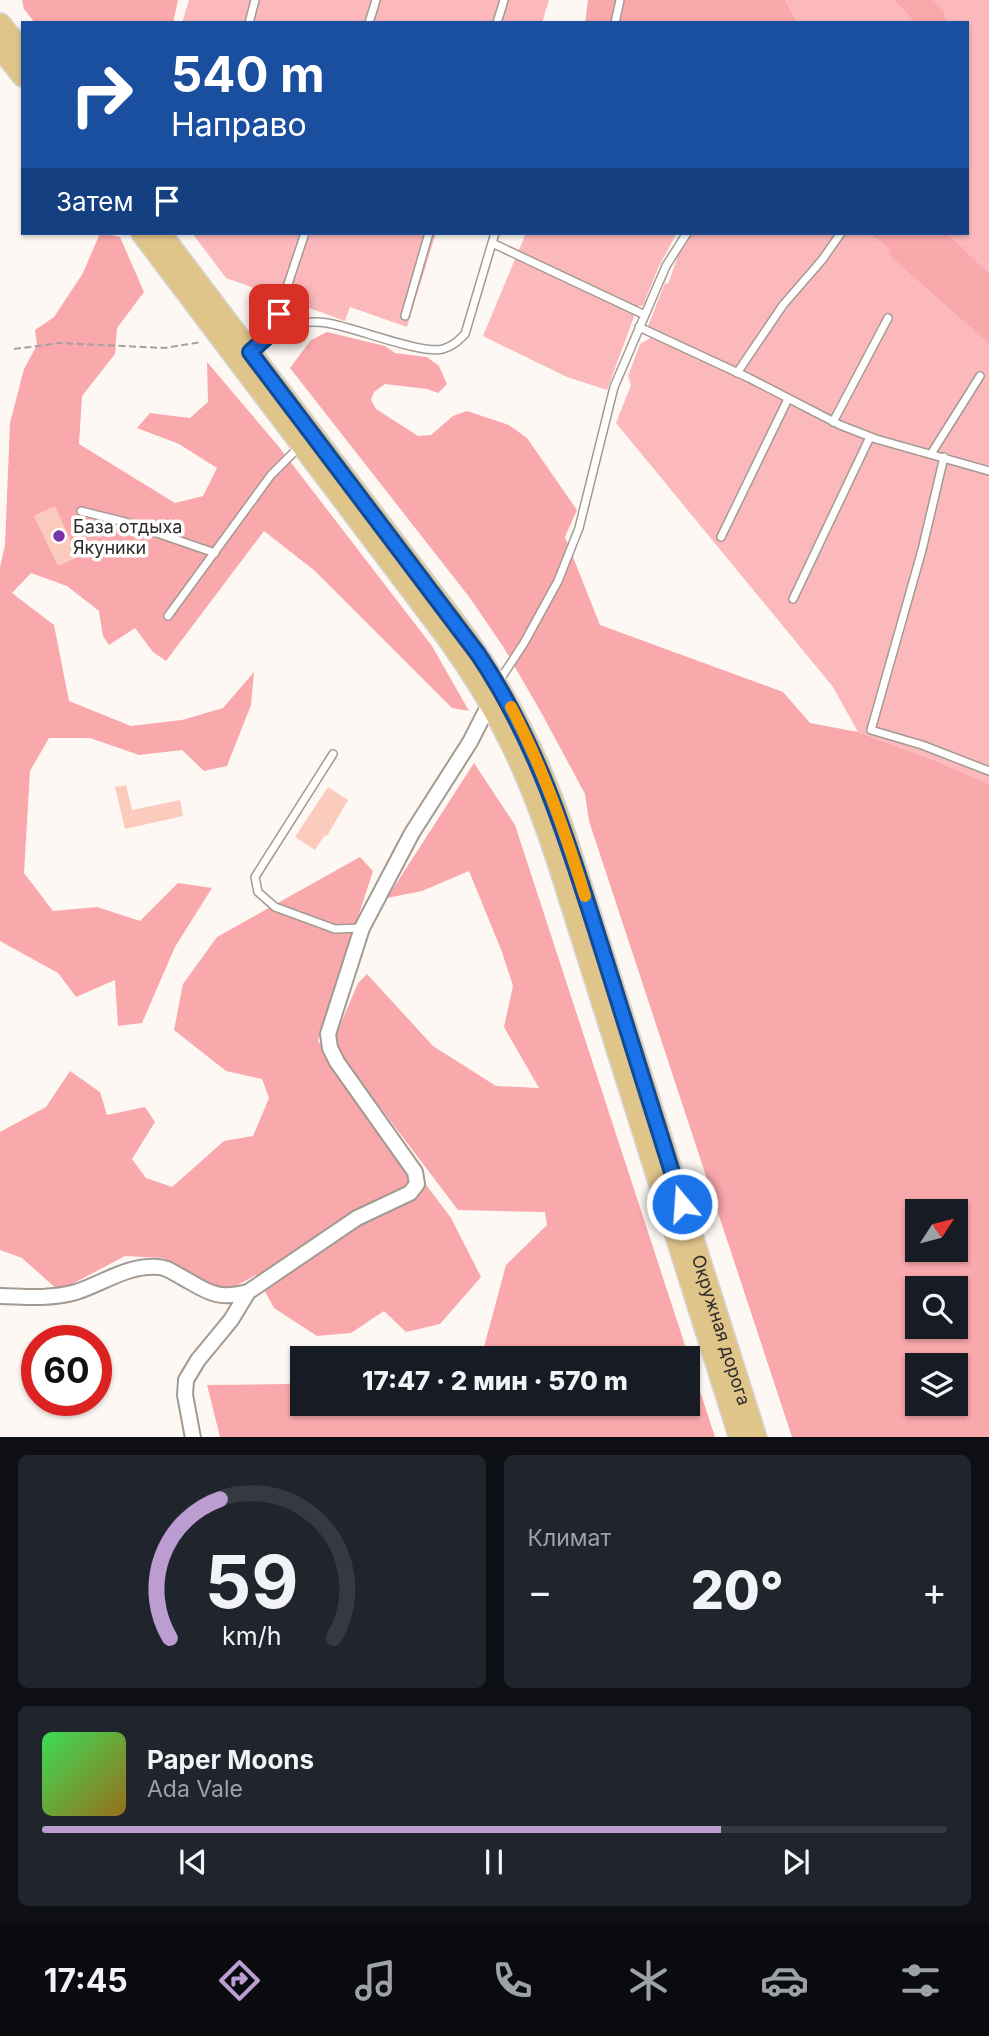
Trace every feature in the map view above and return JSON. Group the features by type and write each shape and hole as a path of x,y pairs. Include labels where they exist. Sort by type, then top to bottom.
{"main road":[{"path":"0,24 21,50"},
{"path":"0,47 21,73"},
{"name":"Окружная дорога","path":"144,235 447,637 494,693 550,836 740,1437"},
{"name":"Окружная дорога","path":"166,237 459,628 494,693 533,751 555,805 756,1437"}],"street":[{"path":"0,1296 37,1298 74,1292 123,1271 162,1266 216,1296 232,1297 248,1292 357,1219 410,1193 417,1184 415,1172 337,1062 330,1048 328,1034 362,928 412,833 470,742 494,693"},
{"path":"193,1437 185,1395 186,1380 198,1360 231,1320 248,1292"}],"lane":[{"path":"250,21 255,0"},
{"path":"370,21 376,0"},
{"path":"498,21 504,0"},
{"path":"615,21 620,0"},
{"path":"250,352 273,329 304,235"},
{"path":"405,316 428,235"},
{"path":"273,329 304,321 328,323 424,349 441,350 457,343 465,334 494,235"},
{"path":"494,693 547,603 575,540 608,405 639,327 675,249 686,235"},
{"path":"737,373 783,305 840,235"},
{"path":"492,243 645,315"},
{"path":"834,422 888,318"},
{"path":"639,327 870,437 989,471"},
{"path":"931,454 980,376"},
{"path":"721,537 788,399"},
{"path":"793,599 870,437"},
{"path":"168,616 271,475 302,445"},
{"path":"944,457 922,550 871,730 922,745 989,771"},
{"path":"81,512 125,522 215,553"},
{"path":"333,754 255,877 258,892 275,907 335,929 362,928"}],"path":[{"path":"14,349 60,343 164,348 192,345 220,336"}],"shaded area":[{"path":"22,0 178,0 173,21 33,21 24,9"},
{"path":"189,0 549,0 543,21 183,21"},
{"path":"588,0 785,0 797,21 585,21"},
{"path":"785,0 894,0 913,21 797,21"},
{"path":"894,0 934,0 944,10 947,21 913,21"},
{"path":"934,0 989,0 989,273 949,235 969,235 969,21 947,21 944,10"},
{"path":"99,235 120,237 144,292 117,328 115,354 82,396 79,444 175,503 203,496 217,468 179,444 137,428 150,413 190,418 208,402 207,362 279,447 432,646 469,711 452,708 315,571 264,531 166,661 153,652 135,628 109,645 103,636 99,611 67,586 31,573 12,593 54,625 69,701 131,726 182,720 223,708 254,672 251,705 227,766 204,771 182,750 139,755 90,738 49,738 30,771 24,873 53,911 97,907 140,921 178,883 212,888 175,947 142,1023 118,1026 115,980 76,997 58,973 0,941 0,567 5,545 10,423 24,369 37,345 35,330 54,317 83,273"},
{"path":"194,235 435,235 407,327 350,307 345,321 226,278"},
{"path":"525,235 676,235 658,268 643,306 638,306 607,390 567,377 483,336"},
{"path":"691,235 871,235 891,251 896,262 989,344 989,784 858,732 833,687 616,423 631,385 628,376 640,344 650,338 655,330 648,326 665,283 668,284"},
{"path":"871,235 949,235 989,273 989,344 896,262 889,254 891,251"},
{"path":"327,332 385,346 395,353 427,357 439,366 447,384 438,393 427,389 385,384 374,392 371,400 376,409 418,436 431,435 453,416 467,411 509,425 527,438 577,510 565,537 600,625 783,692 810,723 858,732 989,784 989,1437 792,1437 589,821 585,794 504,648 470,598 290,368 311,340"},
{"path":"474,763 515,825 685,1346 484,1346 506,1265 547,1225 545,1212 458,1210 332,1044 358,983 367,974 433,1046 496,1086 539,1088 504,1027 513,986 469,871 422,891 387,898"},
{"path":"360,857 373,871 318,1041 451,1218 481,1277 440,1324 406,1332 384,1311 351,1333 317,1336 274,1308 256,1275 225,1292 163,1258 125,1256 59,1291 22,1258 0,1250 0,1132 46,1107 70,1071 100,1092 107,1115 145,1107 155,1122 132,1159 146,1178 172,1187 224,1141 253,1136 269,1098 262,1079 226,1071 174,1030 183,984 217,937"},
{"path":"290,1383 290,1416 700,1416 700,1391 715,1437 220,1437 207,1385"}],"building":[{"path":"55,506 78,557 58,566 34,516"},
{"path":"126,785 132,810 180,800 183,816 125,829 115,787"},
{"path":"328,787 348,800 327,836 325,835 315,850 295,837"}],"slow traffic":[{"path":"511,707 555,805 585,896"}],"place":[{"name":"База отдыха Якуники","path":"59,536"}],"route":[{"path":"279,314 268,336 250,352 478,654 507,699 533,751 570,849 682,1204"}]}
